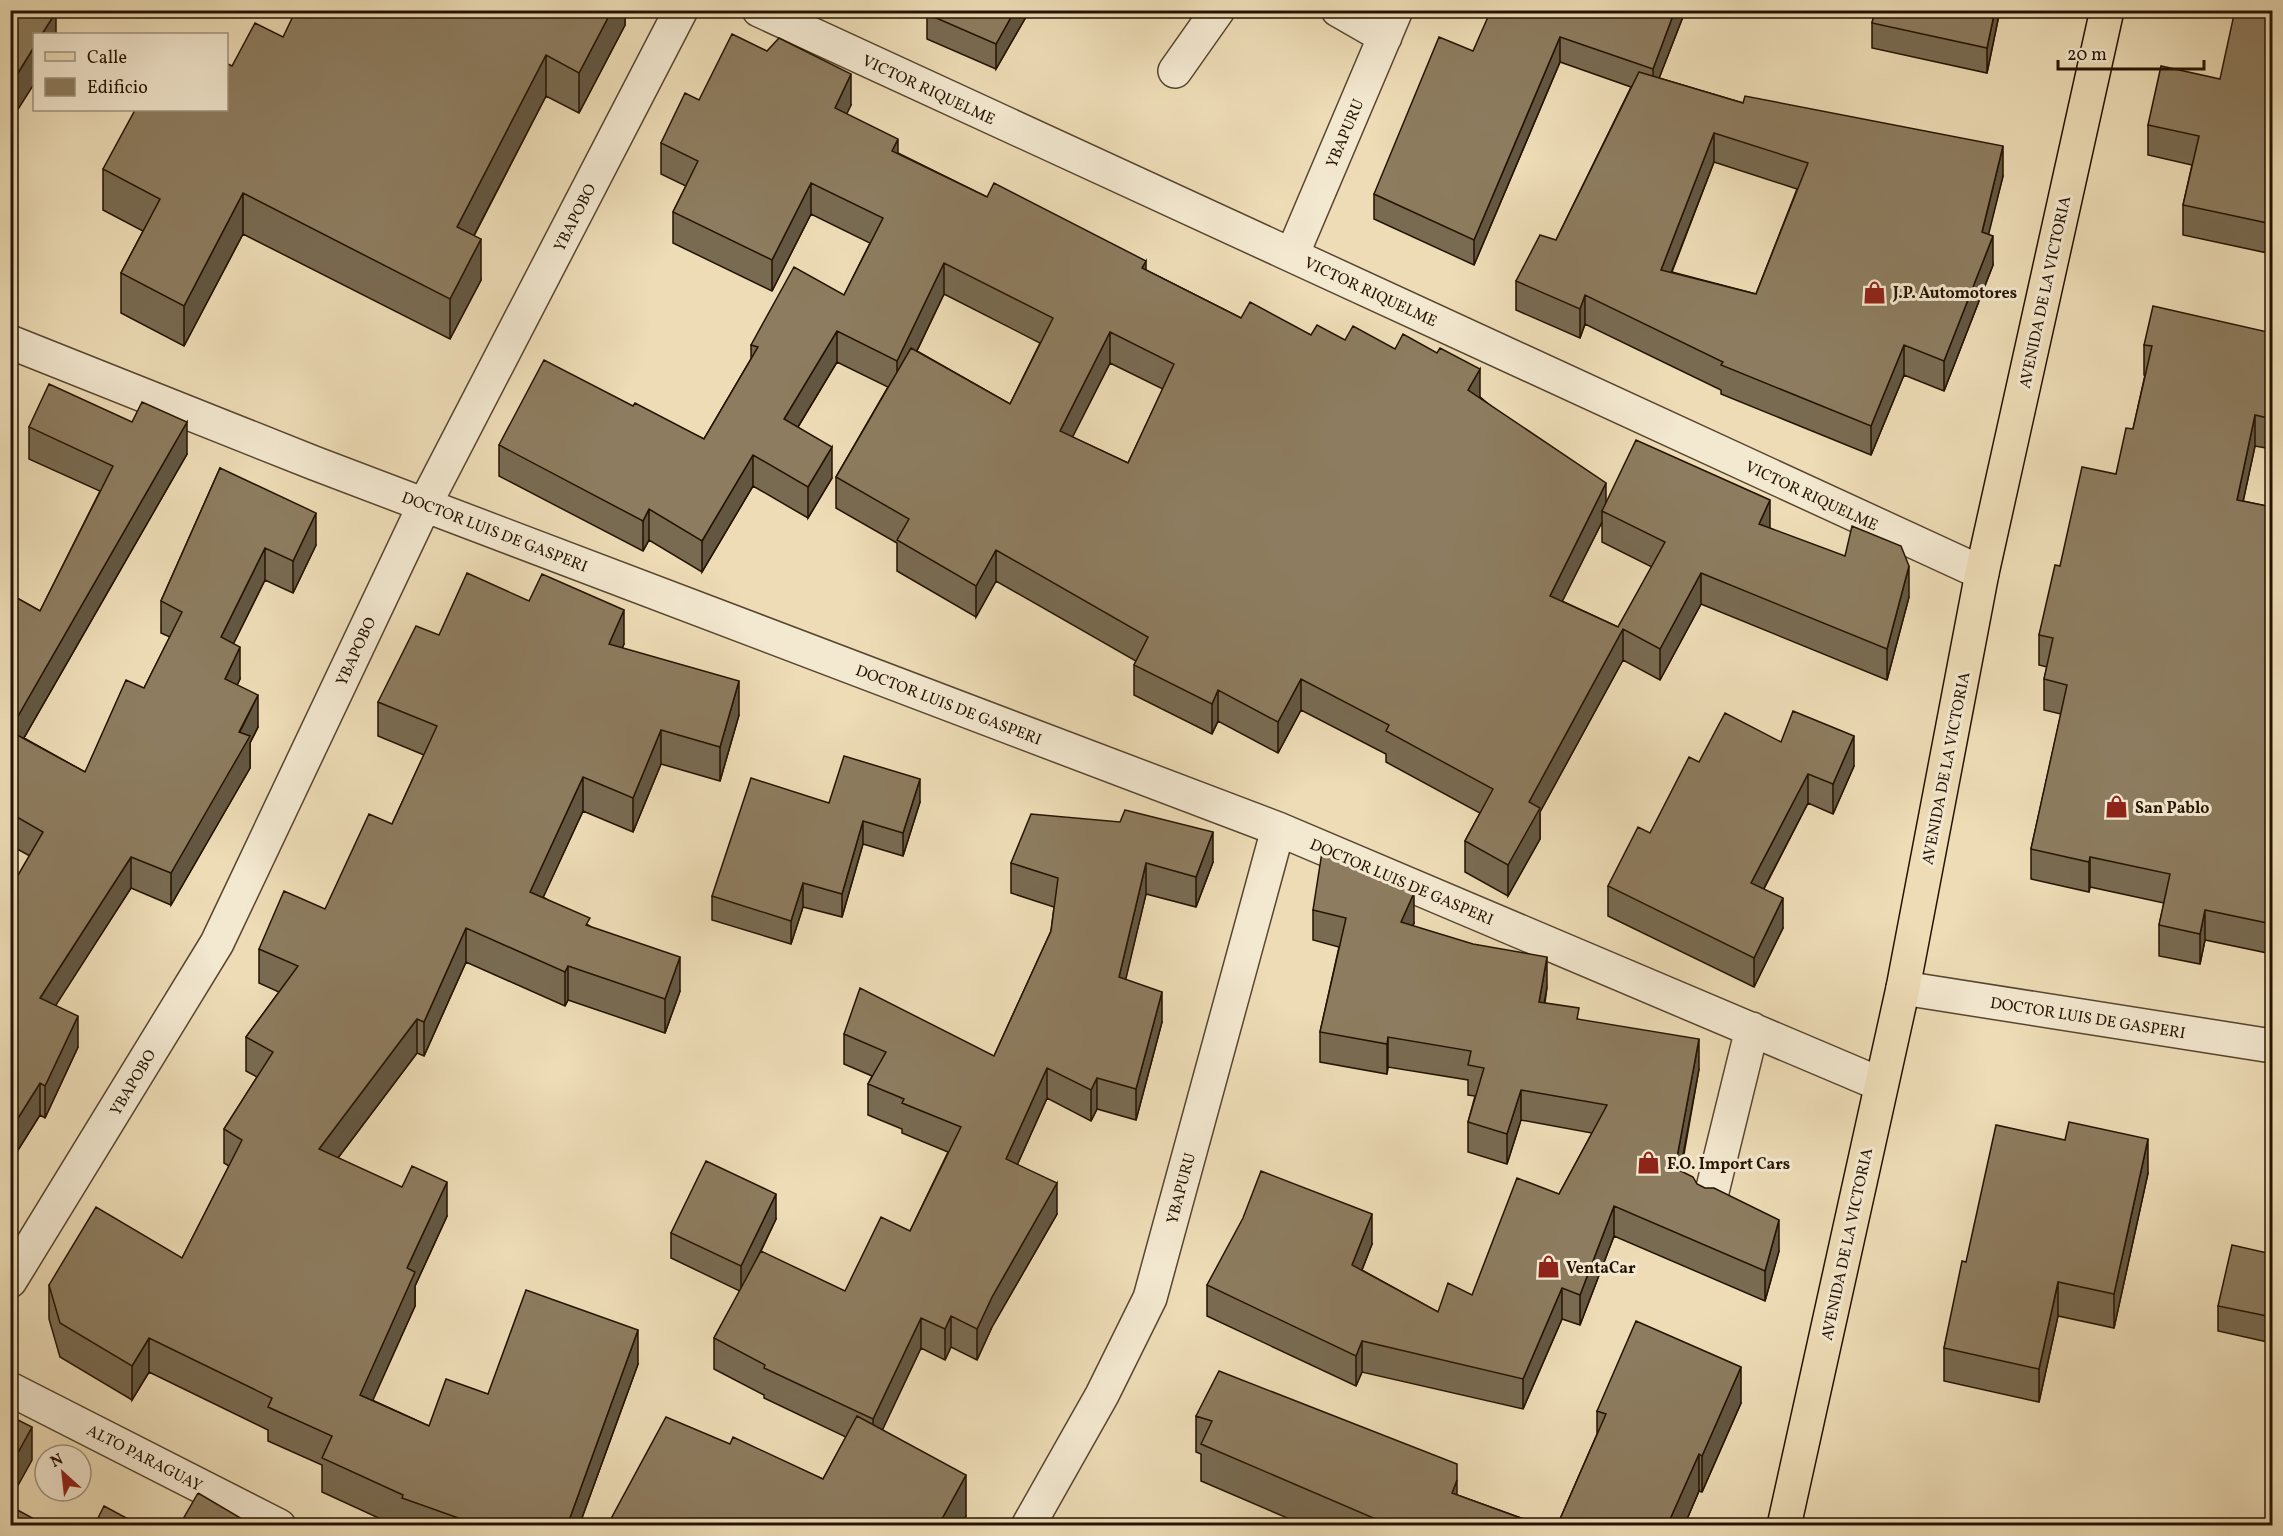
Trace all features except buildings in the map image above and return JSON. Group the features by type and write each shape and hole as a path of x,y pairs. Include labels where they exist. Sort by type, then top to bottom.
{"main road":[{"name":"AVENIDA DE LA VICTORIA","path":"1784,1526 1903,988 1982,573 2106,10"}],"street":[{"name":"YBAPOBO","path":"10,1281 217,943 424,504 681,10"},
{"name":"VICTOR RIQUELME","path":"759,10 1982,573"},
{"path":"1175,71 1218,10"},
{"path":"1338,10 1391,24"},
{"name":"YBAPURU","path":"1292,255 1391,24"},
{"name":"DOCTOR LUIS DE GASPERI","path":"10,342 314,463 1278,829 1881,1084"},
{"name":"YBAPURU","path":"1028,1526 1102,1395 1150,1298 1278,829"},
{"name":"DOCTOR LUIS DE GASPERI","path":"1903,988 2272,1046"},
{"path":"1710,1200 1752,1029"},
{"name":"ALTO PARAGUAY","path":"10,1389 279,1526"}],"place":[{"name":"J.P. Automotores","path":"1875,292"},
{"name":"San Pablo","path":"2117,807"},
{"name":"F.O. Import Cars","path":"1649,1163"},
{"name":"VentaCar","path":"1548,1267"}]}
